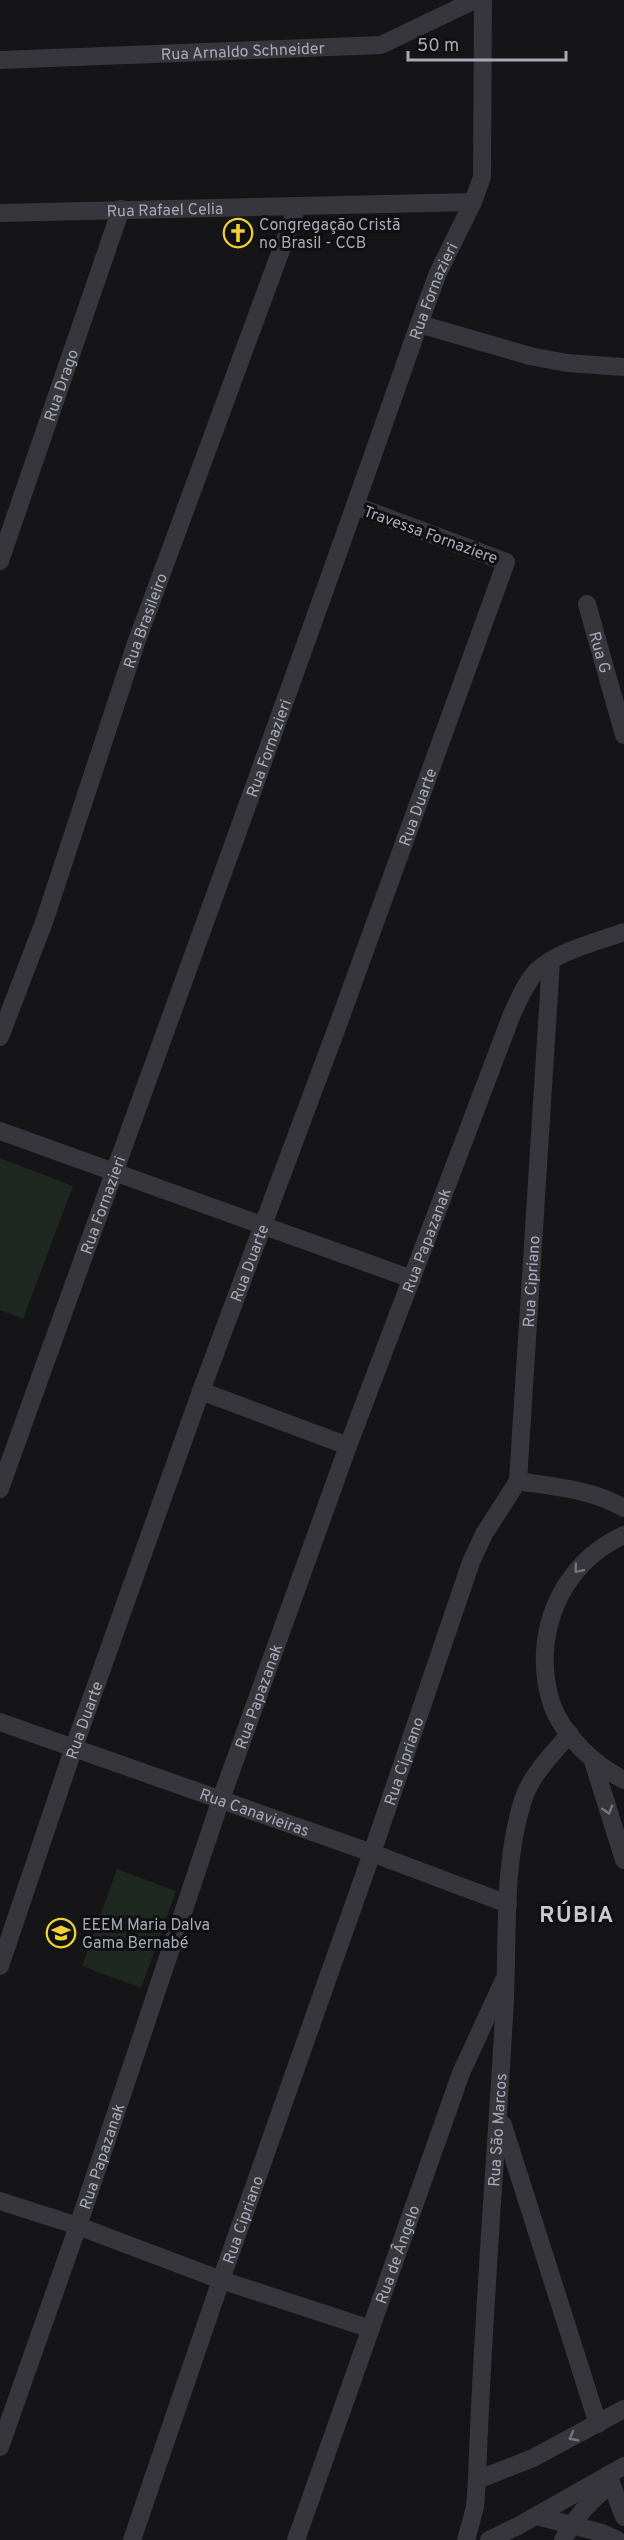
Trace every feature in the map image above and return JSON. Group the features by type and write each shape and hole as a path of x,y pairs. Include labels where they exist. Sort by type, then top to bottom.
{"street":[{"name":"Rua Arnaldo Schneider","path":"0,60 381,45 475,0"},
{"name":"Rua Fornazieri","path":"0,1489 113,1173 237,839 419,324 451,243 473,202 482,177 483,0"},
{"name":"Rua Rafael Celia","path":"0,213 473,202"},
{"name":"Rua Brasileiro","path":"0,1037 44,922 140,632 297,207"},
{"name":"Rua Drago","path":"0,561 120,209"},
{"path":"419,324 567,363 624,367"},
{"name":"Travessa Fornaziere","path":"356,506 506,562"},
{"name":"Rua Duarte","path":"0,1966 74,1747 201,1391 506,562"},
{"name":"Rua G","path":"587,604 624,735"},
{"path":"551,961 624,933"},
{"name":"Rua Papazanak","path":"0,2447 78,2226 221,1799 348,1446 512,1014 527,985 538,970 551,961"},
{"name":"Rua Cipriano","path":"132,2540 471,1562 484,1534 518,1481 551,961"},
{"path":"0,1131 412,1279"},
{"path":"201,1391 348,1446"},
{"path":"518,1481 587,1492 608,1498 624,1508"},
{"path":"624,1535 606,1543 578,1567 557,1598 546,1633 544,1670 553,1707 570,1734 593,1761 605,1771 624,1780"},
{"name":"Rua Canavieiras","path":"0,1722 372,1852 508,1904"},
{"name":"Rua São Marcos","path":"466,2540 475,2507 477,2481 512,1857 523,1799 534,1777 570,1734"},
{"path":"593,1761 624,1860"},
{"name":"Rua de Ângelo","path":"296,2540 461,2073 507,1972"},
{"path":"499,2115 598,2424"},
{"path":"0,2201 78,2226 221,2280 371,2329"},
{"path":"477,2481 533,2458 624,2409"},
{"path":"567,2532 591,2500 624,2466"},
{"path":"489,2540 609,2480"},
{"path":"609,2480 624,2517"},
{"path":"537,2516 567,2532 603,2533 617,2540"}],"shaded area":[{"path":"0,1158 73,1186 23,1319 0,1310"},
{"path":"117,1869 176,1891 141,1988 82,1966"}],"place":[{"name":"Congregação Cristã no Brasil - CCB","path":"238,233"},
{"name":"EEEM Maria Dalva Gama Bernabé","path":"61,1933"}],"district":[{"name":"RÚBIA","path":"577,1914"}]}
